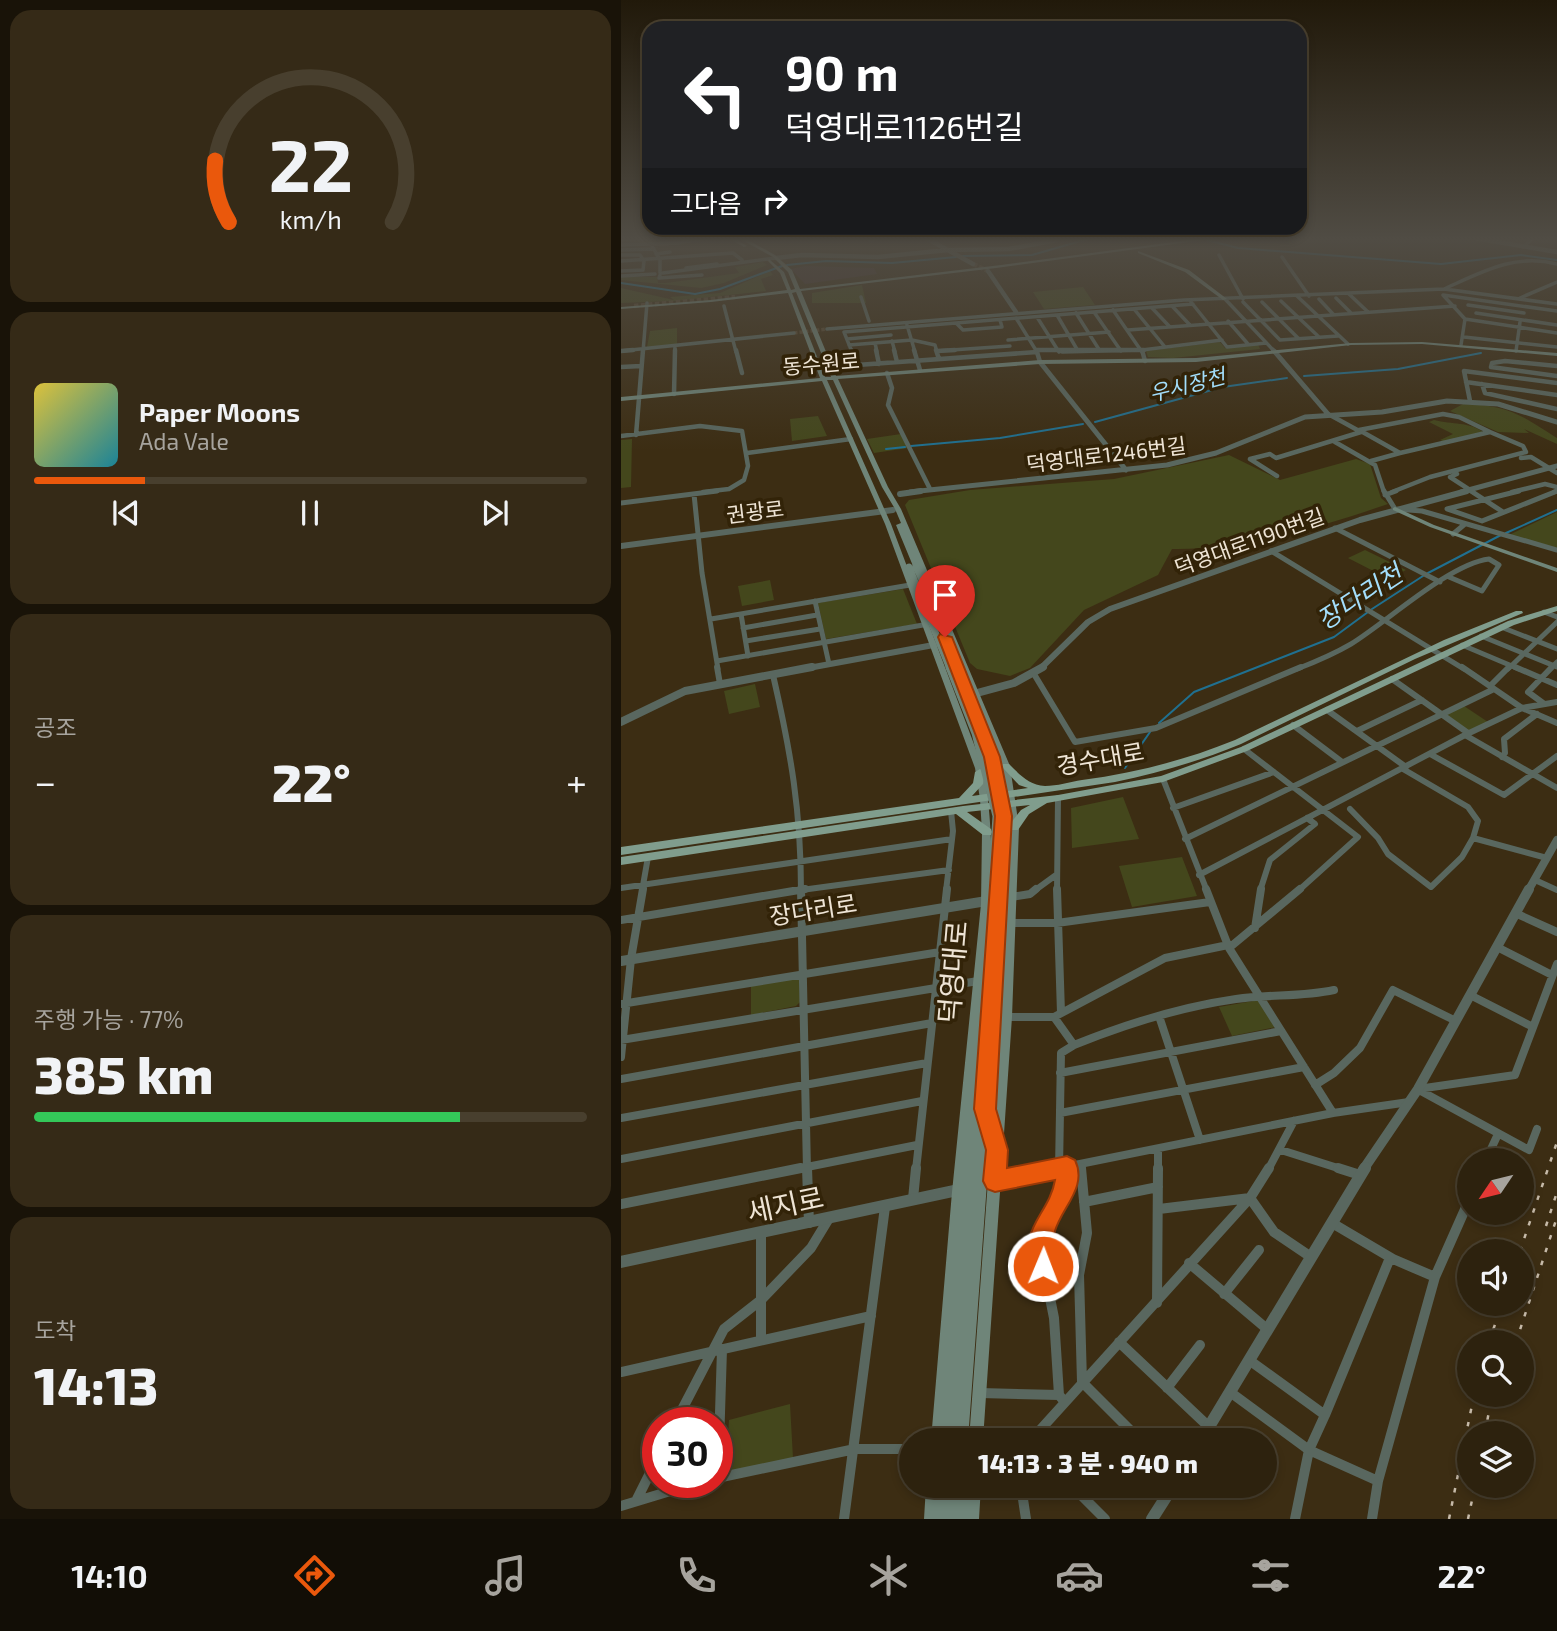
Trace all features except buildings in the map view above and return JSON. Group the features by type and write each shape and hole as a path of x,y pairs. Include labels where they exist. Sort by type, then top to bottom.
{"main road":[{"name":"덕영대로","path":"797,309 823,378 851,439 891,499 912,566 976,733 997,816 986,1049 960,1388"},
{"name":"덕영대로","path":"806,309 834,377 955,640 1007,766 1014,827 1011,923 977,1428"},
{"name":"동수원로","path":"621,399 920,370 1040,362 1196,360 1348,344 1461,345 1557,356"},
{"name":"덕영대로","path":"891,499 888,524 923,625 980,772 987,832 978,981 939,1428"},
{"path":"1395,509 1466,539 1557,570"},
{"name":"덕영대로","path":"888,524 894,529 912,566"},
{"name":"경수대로","path":"621,851 1163,779 1244,748 1327,710 1392,679 1507,617 1557,601"},
{"name":"경수대로","path":"1051,795 1189,760 1236,742 1439,652 1557,608"},
{"path":"1007,766 1022,783 1051,795"},
{"path":"980,772 978,784 957,807 987,832"},
{"path":"1014,827 1025,812 1051,795"},
{"name":"경수대로","path":"621,861 801,829 957,807"},
{"path":"962,1150 981,1109"},
{"path":"981,1109 997,1150"},
{"path":"953,1428 960,1388"},
{"path":"960,1388 962,1428"},
{"path":"932,1519 933,1498"},
{"path":"945,1519 947,1498"},
{"path":"956,1519 958,1498"},
{"path":"971,1519 972,1498"}],"street":[{"path":"636,435 647,309"},
{"path":"725,309 742,373"},
{"path":"865,309 869,321"},
{"path":"1014,309 1040,362 1126,470"},
{"path":"1073,309 953,318 844,332 857,365 1037,352 1142,350 1222,340"},
{"path":"833,328 956,323 1000,320 1016,315 1037,317 1134,309 1165,347"},
{"path":"1154,309 1169,326"},
{"path":"1175,309 1189,324"},
{"path":"1197,309 1227,346 1266,342"},
{"path":"1233,309 1328,414 1400,453"},
{"path":"1250,309 1280,340 1339,336"},
{"path":"1269,309 1298,338"},
{"path":"1289,309 1319,337"},
{"path":"1310,309 1348,344"},
{"path":"1328,309 1333,314"},
{"path":"1347,309 1351,313"},
{"path":"1365,309 1368,312"},
{"path":"1128,330 1413,309"},
{"path":"1457,309 1465,319 1461,345"},
{"path":"1472,309 1481,321 1479,338"},
{"path":"1495,309 1524,313"},
{"path":"1519,352 1519,323 1526,309"},
{"path":"1538,322 1544,309 1557,311"},
{"path":"1114,311 1142,350 1145,361"},
{"path":"1094,312 1121,351"},
{"path":"1076,313 1100,351"},
{"path":"1476,313 1537,329 1556,327"},
{"path":"1057,315 1078,351"},
{"path":"1037,317 1059,352"},
{"path":"953,318 961,330 1002,327"},
{"path":"1465,319 1500,323 1538,322 1556,327"},
{"path":"1000,320 1014,354"},
{"path":"826,329 869,321 907,324"},
{"path":"1228,321 1248,344"},
{"path":"1499,340 1500,323"},
{"path":"1519,323 1556,327"},
{"path":"907,324 920,370"},
{"path":"1464,337 1556,347 1556,327"},
{"path":"889,328 897,362"},
{"path":"1536,345 1537,329"},
{"path":"1008,340 1109,332"},
{"path":"621,351 794,333"},
{"path":"847,339 891,335"},
{"path":"849,345 912,340 935,345 939,359"},
{"path":"875,343 879,363"},
{"path":"937,351 1010,346"},
{"path":"674,394 675,347"},
{"path":"1491,374 1492,363 1505,361 1557,366"},
{"path":"1529,363 1529,371"},
{"path":"1544,374 1547,365"},
{"path":"621,367 641,366"},
{"path":"1491,367 1557,376"},
{"path":"1470,401 1464,371 1557,383"},
{"path":"887,373 892,388 888,405 930,489"},
{"path":"1466,382 1521,388 1557,397 1549,407"},
{"path":"1482,384 1485,393 1557,410"},
{"path":"1515,398 1521,388"},
{"path":"1530,402 1538,391"},
{"name":"덕영대로1246번길","path":"891,499 930,489 1167,465 1216,453 1285,423 1328,414 1382,412 1447,401 1470,401 1524,410 1557,422"},
{"path":"1359,430 1443,414 1459,417 1523,446 1526,452 1430,477 1385,495"},
{"path":"621,436 728,425 742,431 749,473 744,482 729,489 621,503"},
{"path":"1277,476 1250,459 1270,454 1276,458 1358,435 1359,430"},
{"path":"1371,461 1490,432"},
{"path":"747,453 851,439"},
{"path":"1335,442 1371,461 1378,469 1385,495 1395,509 1422,511 1557,550"},
{"path":"1503,512 1450,476 1527,456 1553,467 1557,472"},
{"name":"덕영대로1190번길","path":"977,693 1034,674 1051,661 1086,622 1099,614 1336,528 1468,488 1553,467"},
{"path":"1545,484 1557,489 1482,521 1447,509 1545,484"},
{"path":"694,494 720,684"},
{"name":"권광로","path":"621,546 698,536 891,499"},
{"path":"1453,534 1465,524"},
{"path":"1336,528 1437,581"},
{"path":"1271,551 1439,652 1522,708 1557,723"},
{"path":"1034,674 1070,738 1075,742 1127,733 1181,719 1326,657 1387,620 1437,581 1484,558 1499,565 1483,591 1449,577"},
{"path":"711,619 910,585"},
{"path":"815,601 829,664"},
{"path":"1185,839 1492,688 1557,619 1544,612"},
{"path":"741,614 748,656"},
{"path":"743,628 817,615"},
{"path":"717,661 923,625"},
{"path":"1501,627 1557,649"},
{"path":"746,641 821,629"},
{"path":"1549,630 1557,633"},
{"path":"1481,636 1556,665 1528,692 1543,703"},
{"path":"621,722 664,699 720,684 955,640"},
{"path":"1462,645 1557,685"},
{"path":"773,675 793,761 801,829 800,932 809,1224"},
{"path":"1392,679 1466,734 1557,788"},
{"path":"1357,731 1422,700"},
{"path":"1200,875 1466,734 1522,708 1557,702"},
{"path":"1327,710 1404,768 1469,807 1478,821 1473,838 1462,857 1431,887 1388,854 1378,838 1350,809"},
{"path":"1502,757 1505,753 1504,739 1537,714"},
{"path":"1293,725 1341,762"},
{"path":"1006,1017 1057,1015 1165,958 1228,946 1255,928 1358,837 1244,748"},
{"path":"1429,754 1505,795 1557,756"},
{"path":"1173,808 1274,772"},
{"path":"1163,779 1228,946 1333,1113"},
{"path":"1051,795 1056,876 1057,1015 1074,1045"},
{"path":"913,1201 917,1145 957,807"},
{"path":"1255,928 1260,892 1270,860 1315,824 1307,818"},
{"path":"1473,838 1547,858"},
{"path":"621,888 952,839"},
{"path":"1119,1342 1209,1428 1360,1175 1418,1089 1557,840"},
{"path":"621,1057 626,960 638,918 648,858"},
{"path":"621,920 801,890 949,870"},
{"path":"1011,897 1031,894 1056,876"},
{"path":"1535,880 1557,890"},
{"name":"장다리로","path":"626,960 1011,897"},
{"path":"1011,923 1057,923 1210,902"},
{"path":"1515,913 1557,932"},
{"path":"1497,947 1552,975"},
{"path":"624,1004 940,951"},
{"path":"1418,1089 1515,1075 1557,964"},
{"path":"622,1040 802,1008 978,981"},
{"path":"1061,1398 1054,1318 1040,1248 1044,1226 1066,1187 1060,1114 1061,1053 1074,1045 1130,1023 1159,1016 1260,996 1317,995 1334,990"},
{"path":"1315,1085 1330,1078 1361,1047 1379,1020 1387,995 1393,990 1456,1021"},
{"path":"1470,995 1532,1026"},
{"path":"1159,1016 1200,1140"},
{"path":"621,1079 932,1023"},
{"path":"1060,1073 1281,1031"},
{"path":"621,1118 927,1063"},
{"path":"1060,1114 1304,1067"},
{"path":"1418,1089 1529,1150 1537,1129"},
{"path":"621,1159 922,1101"},
{"path":"995,1181 1333,1113 1409,1102"},
{"path":"1040,1428 1061,1398 1082,1382 1157,1303 1189,1263 1250,1198 1281,1150 1294,1121"},
{"path":"1492,1148 1498,1134"},
{"path":"621,1204 917,1145"},
{"path":"1157,1303 1158,1149"},
{"path":"1281,1150 1360,1175"},
{"path":"1081,1164 1087,1233 1079,1275 1082,1382 1128,1428"},
{"path":"1084,1202 1158,1187"},
{"name":"세지로","path":"621,1262 828,1220 958,1190"},
{"path":"1159,1209 1250,1198"},
{"path":"1250,1198 1274,1232 1311,1257"},
{"path":"844,1519 885,1207"},
{"path":"683,1407 724,1329 761,1300 811,1248 828,1220"},
{"path":"1332,1223 1392,1258 1435,1276"},
{"path":"1372,1519 1378,1481 1435,1276 1458,1225"},
{"path":"761,1234 761,1340"},
{"path":"1224,1294 1259,1250"},
{"path":"1295,1519 1309,1450 1392,1258"},
{"path":"1189,1263 1267,1329"},
{"path":"621,1372 871,1316"},
{"path":"1167,1388 1200,1345"},
{"path":"721,1407 722,1349"},
{"path":"1249,1360 1326,1415"},
{"path":"1230,1392 1309,1450 1378,1481"},
{"path":"980,1393 1061,1398"},
{"path":"733,1474 855,1449 899,1449"},
{"path":"637,1499 642,1489"},
{"path":"621,1506 642,1498"},
{"path":"1023,1498 1026,1519"},
{"path":"1084,1498 1105,1519"},
{"path":"1152,1519 1165,1498"}],"green space":[{"path":"677,328 677,345 647,347 650,331"},
{"path":"1220,342 1225,348 1258,344 1260,349 1173,358 1148,357 1146,351"},
{"path":"1463,404 1492,406 1513,413 1557,438 1557,444 1524,429 1529,433 1498,432 1450,411"},
{"path":"818,416 827,436 792,441 790,419"},
{"path":"1434,420 1466,425 1485,433 1445,442 1440,440 1453,434 1429,422"},
{"path":"901,434 908,448 874,453 867,439"},
{"path":"632,439 631,487 621,488 621,440"},
{"path":"1229,455 1280,480 1356,459 1370,464 1381,498 1388,504 1255,542 1172,549 1158,575 1084,610 1030,668 1010,676 977,669 970,663 905,505 909,500 970,490 1114,479"},
{"path":"1557,512 1557,548 1509,535"},
{"path":"1365,550 1406,570 1389,579 1348,558"},
{"path":"770,580 774,600 742,606 738,586"},
{"path":"903,589 917,624 826,639 818,603"},
{"path":"755,684 760,707 729,714 724,691"},
{"path":"1464,706 1488,722 1468,732 1445,715"},
{"path":"1123,797 1139,839 1072,848 1071,808"},
{"path":"1182,857 1197,896 1132,907 1119,866"},
{"path":"795,977 799,980 800,1002 796,1006 751,1015 751,986"},
{"path":"1259,1000 1276,1027 1232,1036 1219,1007"},
{"path":"790,1404 793,1458 733,1471 733,1419"}],"waterway":[{"name":"우시장천","path":"1304,376 1398,369 1481,353"},
{"name":"우시장천","path":"1095,422 1223,387 1287,378"},
{"name":"우시장천","path":"911,446 1000,438 1083,424"},
{"path":"886,449 905,447"},
{"name":"장다리천","path":"1506,533 1557,510"},
{"name":"장다리천","path":"1428,573 1501,535"},
{"name":"장다리천","path":"1372,609 1423,576"},
{"name":"장다리천","path":"1159,723 1194,692 1334,637 1368,612"},
{"name":"장다리천","path":"1125,768 1150,732"}],"tunnel":[{"path":"794,333 827,329"}],"railway":[{"path":"1524,1239 1557,1142"},
{"path":"1546,1226 1557,1192"},
{"path":"1520,1330 1557,1217"},
{"path":"1493,1330 1498,1316"},
{"path":"1449,1519 1472,1407"},
{"path":"1487,1421 1490,1407"},
{"path":"1468,1519 1472,1498"}],"route":[{"path":"945,637 984,732 1000,788 1004,816 985,1109 997,1150 995,1181 1067,1167 1066,1187 1044,1226 1040,1248 1043,1266"}]}
